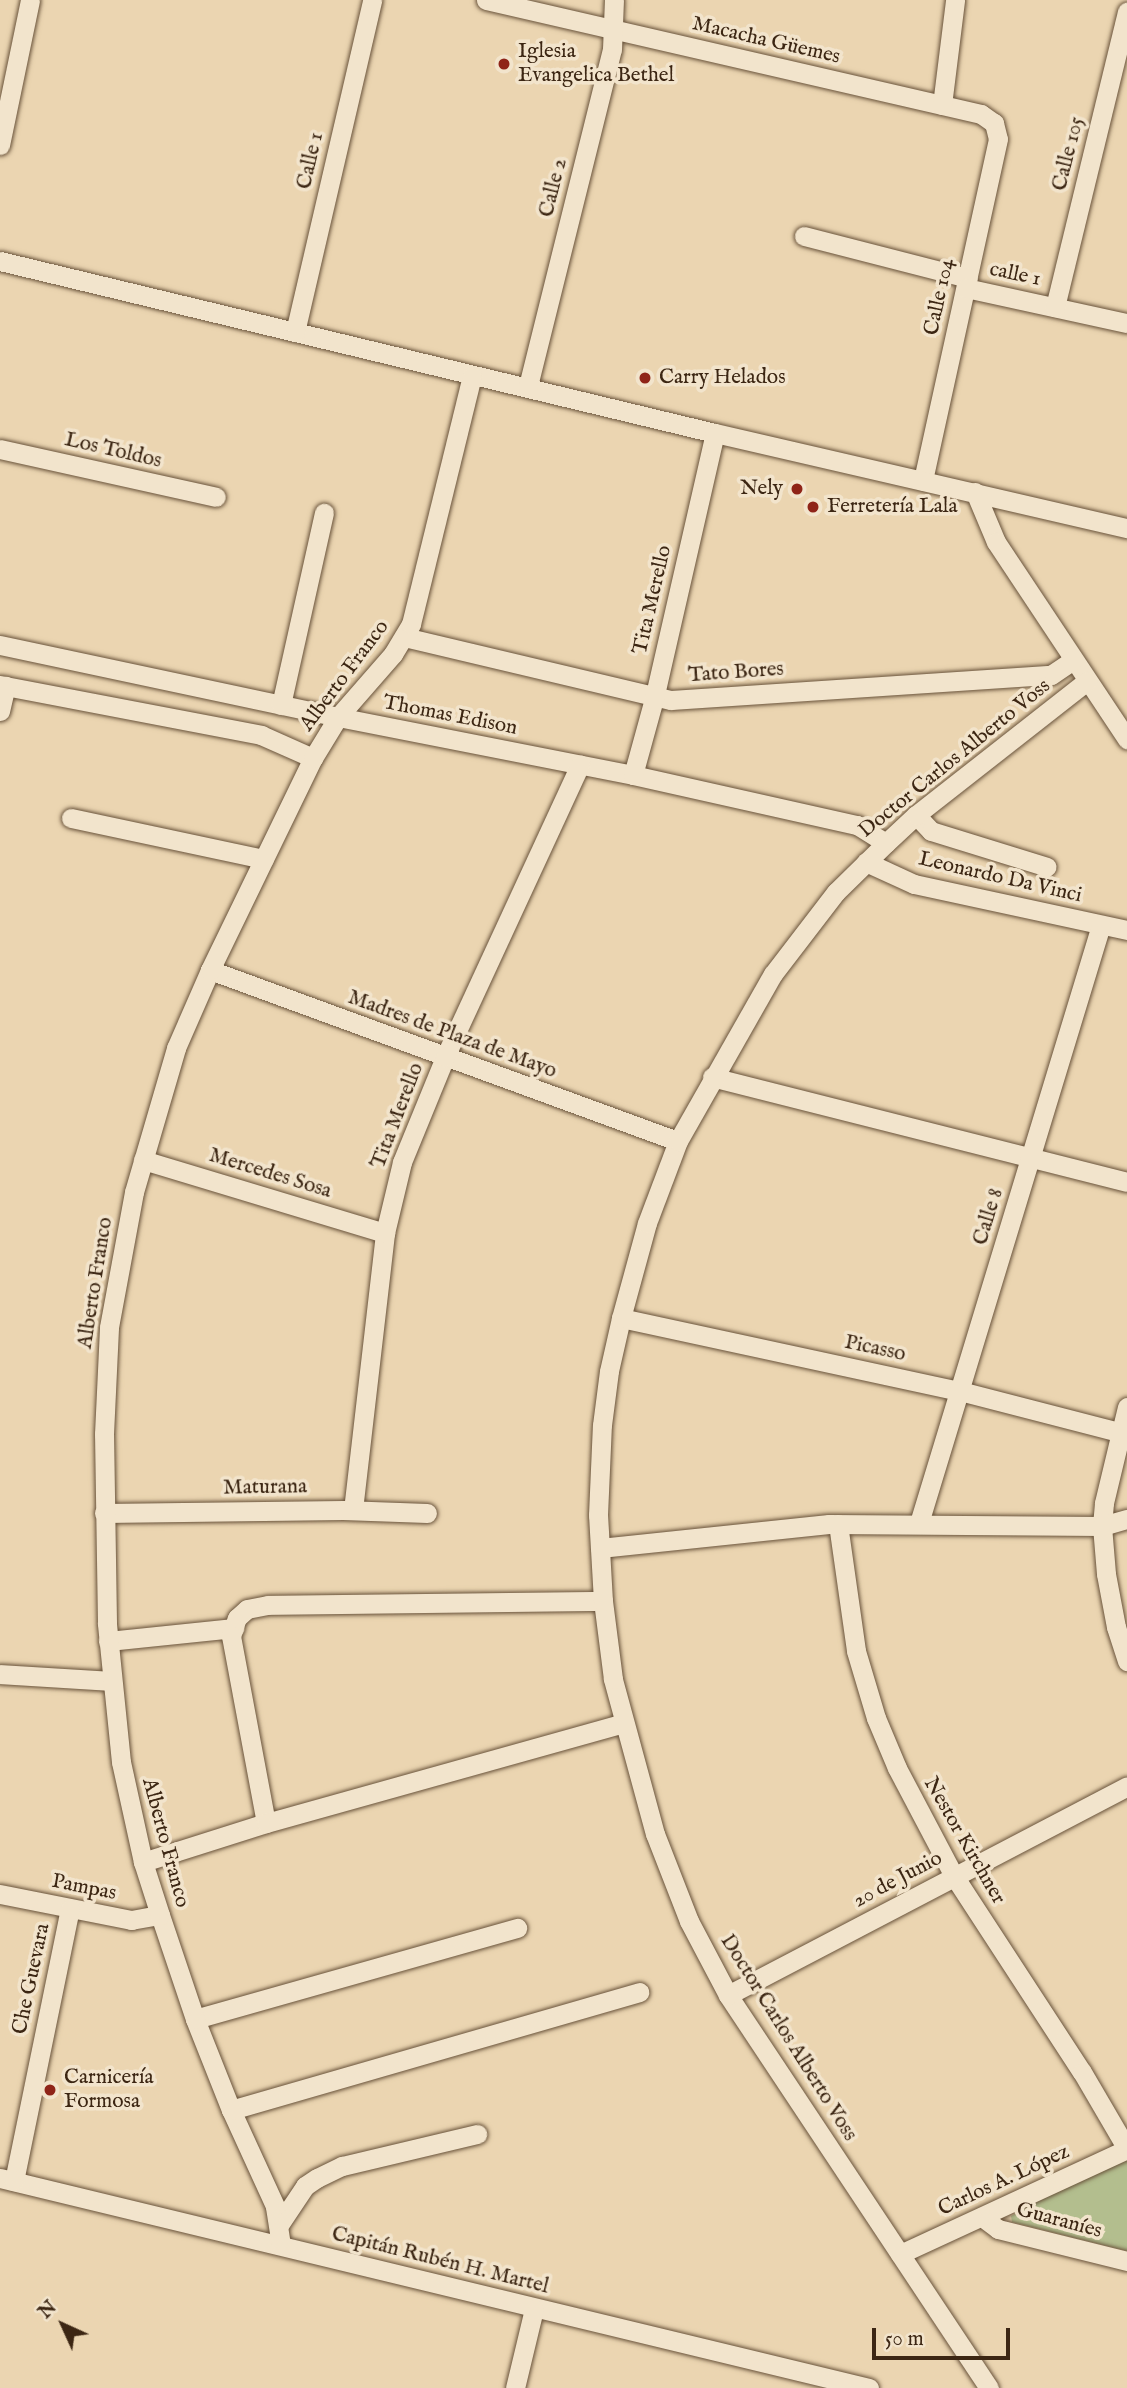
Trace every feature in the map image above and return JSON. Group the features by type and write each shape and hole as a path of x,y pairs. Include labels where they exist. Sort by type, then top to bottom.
{"street":[{"path":"0,145 30,0"},
{"name":"Calle 1","path":"295,332 372,0"},
{"name":"Macacha Güemes","path":"486,0 981,114 994,122"},
{"name":"Calle 2","path":"528,386 612,48 614,0"},
{"path":"942,105 955,0"},
{"name":"Calle 105","path":"1055,307 1127,12"},
{"name":"Calle 104","path":"923,481 998,139 994,122"},
{"name":"calle 1","path":"804,236 1055,307"},
{"path":"0,261 472,376 528,386 715,433 1127,528"},
{"name":"Calle 1","path":"1055,307 1127,323"},
{"name":"Alberto Franco","path":"280,2235 275,2206 231,2110 195,2019 160,1915 143,1862 121,1762 108,1641 104,1513 109,1327 122,1245 143,1160 176,1048 210,970 313,758 338,718 411,624 472,376"},
{"name":"Tita Merello","path":"633,775 654,699 715,433"},
{"name":"Los Toldos","path":"0,449 216,497"},
{"path":"975,492 996,542 1127,739"},
{"path":"281,705 324,513"},
{"name":"Tato Bores","path":"404,636 654,699 671,700 1051,675 1073,660"},
{"name":"Thomas Edison","path":"0,645 338,718 633,775 857,825 886,843"},
{"name":"Doctor Carlos Alberto Voss","path":"989,2388 728,1995 689,1921 655,1834 612,1679 603,1601 598,1515 602,1425 609,1371 621,1318 647,1223 678,1141 773,974 836,892 916,815 1087,681"},
{"path":"0,711 3,685 261,735 313,758"},
{"name":"Tita Merello","path":"354,1510 385,1233 402,1162 445,1057 580,765"},
{"path":"916,815 931,831 1047,867"},
{"path":"71,818 264,859"},
{"name":"Leonardo Da Vinci","path":"866,862 914,884 1127,930"},
{"name":"Calle 8","path":"919,1523 1101,925"},
{"name":"Madres de Plaza de Mayo","path":"210,970 678,1141"},
{"path":"712,1077 1127,1182"},
{"name":"Mercedes Sosa","path":"143,1160 385,1233"},
{"name":"Picasso","path":"621,1318 960,1391 1119,1432"},
{"path":"1127,1407 1104,1503 1102,1526 1106,1574 1116,1627 1127,1661"},
{"name":"Maturana","path":"104,1513 354,1510 427,1513"},
{"path":"600,1548 838,1524 1102,1526 1127,1519"},
{"name":"Nestor Kirchner","path":"838,1524 856,1651 876,1718 925,1823 954,1876 1082,2072 1127,2149"},
{"path":"265,1823 233,1648 237,1618 247,1609 268,1605 603,1601"},
{"path":"108,1641 234,1628"},
{"path":"0,1674 111,1681"},
{"path":"143,1862 265,1823 623,1723"},
{"name":"20 de Junio","path":"728,1995 1127,1786"},
{"name":"Pampas","path":"0,1894 131,1920 160,1915"},
{"name":"Che Guevara","path":"7,2179 70,1909"},
{"path":"195,2019 517,1928"},
{"path":"231,2110 639,1992"},
{"path":"280,2235 305,2186 317,2178 342,2166 477,2134"},
{"name":"Carlos A. López","path":"900,2254 1127,2149"},
{"name":"Capitán Rubén H. Martel","path":"7,2179 280,2235 534,2309 869,2388"},
{"name":"Guaraníes","path":"982,2217 998,2229 1127,2261"},
{"path":"515,2388 534,2309"}],"green space":[{"path":"1121,2157 1127,2159 1127,2251 1012,2222 1011,2216"}],"place":[{"name":"Iglesia Evangelica Bethel","path":"504,64"},
{"name":"Carry Helados","path":"645,378"},
{"name":"Nely","path":"797,489"},
{"name":"Ferretería Lala","path":"813,507"},
{"name":"Carnicería Formosa","path":"50,2090"}]}
